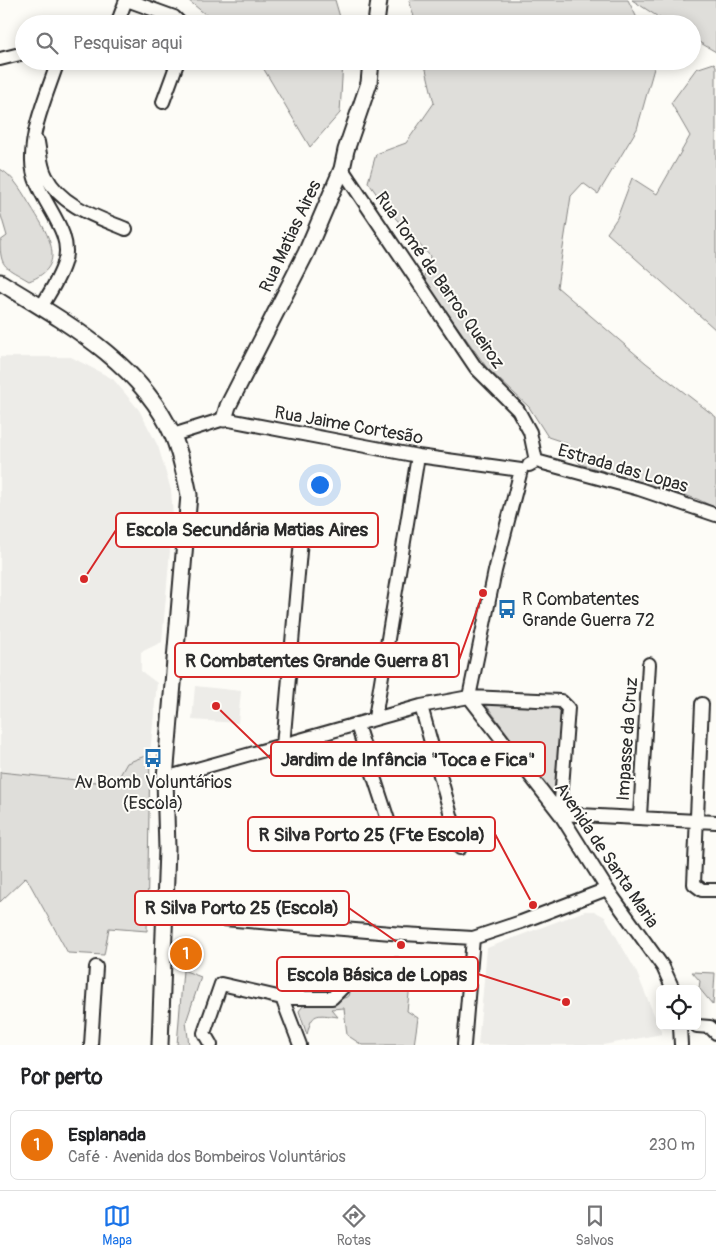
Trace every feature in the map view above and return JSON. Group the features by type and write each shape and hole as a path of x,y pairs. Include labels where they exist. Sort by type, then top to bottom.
{"street":[{"path":"120,15 126,0 168,15"},
{"path":"377,15 379,0"},
{"path":"0,58 15,55"},
{"path":"41,307 65,262 66,246 63,233 40,194 32,161 35,132 55,70"},
{"path":"163,102 175,70"},
{"name":"Rua Matias Aires","path":"224,419 228,406 306,253 342,169 346,150 369,83 370,70"},
{"path":"35,132 45,175 63,198 98,218 126,229"},
{"name":"Rua Tomé de Barros Queiroz","path":"342,169 476,368 518,410 530,432 536,461"},
{"path":"0,282 85,336 116,361 148,395 172,435 181,458 189,495 166,778 167,849 160,1045"},
{"name":"Rua Jaime Cortesão","path":"172,435 224,419 418,456 520,470"},
{"path":"375,718 418,456"},
{"name":"Estrada das Lopas","path":"520,470 536,461 639,489 716,515"},
{"path":"469,697 495,571 520,470"},
{"path":"283,746 302,528"},
{"name":"Impasse da Cruz","path":"640,816 649,664"},
{"path":"166,778 421,706 469,697 560,702 566,704 568,708 560,814 640,816 716,822"},
{"name":"Avenida de Santa Maria","path":"469,697 560,814 607,889 663,968 671,985"},
{"path":"702,704 694,884 702,890 716,890"},
{"path":"421,706 460,848"},
{"path":"357,725 390,826"},
{"path":"164,914 472,938 522,922 607,889"},
{"path":"464,1045 472,938"},
{"path":"91,1045 96,967"},
{"path":"211,1045 204,1033 221,984 282,998 332,998 344,986"},
{"path":"282,998 300,1045"},
{"path":"682,1038 705,1028"}],"shaded area":[{"path":"188,0 335,0 339,15 206,15"},
{"path":"409,0 628,0 636,15 413,15"},
{"path":"632,0 716,0 716,52 701,43 701,15 655,15"},
{"path":"714,63 716,66 716,330 607,233 617,218 632,178 657,194 690,136 671,103 695,70 701,70 701,67"},
{"path":"264,70 342,70 340,113 310,147"},
{"path":"426,70 653,70 637,129 598,194 583,183 571,196 557,287 646,363 716,417 716,508 697,499 580,464 566,443 548,437 529,407 487,368 424,280 430,256 388,210 368,182 376,154 406,143 434,103"},
{"path":"0,169 10,176 22,192 49,239 52,258 49,267 41,275 29,281 10,270 1,257 0,241 7,236 0,212"},
{"path":"0,357 71,357 113,379 139,410 158,446 171,490 173,516 162,642 141,652 141,671 157,683 150,754 127,763 115,784 0,772"},
{"path":"195,686 241,691 238,723 192,720"},
{"path":"484,702 562,708 556,800"},
{"path":"150,754 147,931 109,928 104,955 68,953 26,877 0,902 0,772 115,784 127,763"},
{"path":"585,911 594,911 605,917 636,971 656,1019 656,1030 660,1030 662,1034 603,1045 478,1045 487,948"},
{"path":"376,957 399,957 400,970 411,977 407,1011 418,1018 414,1045 362,1045 347,1035 344,1008 331,1009 338,1017 320,1015 313,1018 307,1035 299,1011 303,1006 333,1002 349,996 352,985 363,980 365,963"},
{"path":"183,970 201,977 186,1022 189,1045 177,1045"},
{"path":"692,972 715,973 713,1005 701,990 700,981"}],"place":[{"name":"Escola Secundária Matias Aires","path":"84,579"},
{"name":"R Combatentes Grande Guerra 81","path":"483,593"},
{"name":"R Combatentes Grande Guerra 72","path":"507,609"},
{"name":"Jardim de Infância \"Toca e Fica\"","path":"216,706"},
{"name":"Av Bomb Voluntários (Escola)","path":"153,758"},
{"name":"R Silva Porto 25 (Fte Escola)","path":"533,905"},
{"name":"R Silva Porto 25 (Escola)","path":"401,945"},
{"name":"Esplanada","path":"186,954"},
{"name":"Escola Básica de Lopas","path":"566,1002"}]}
